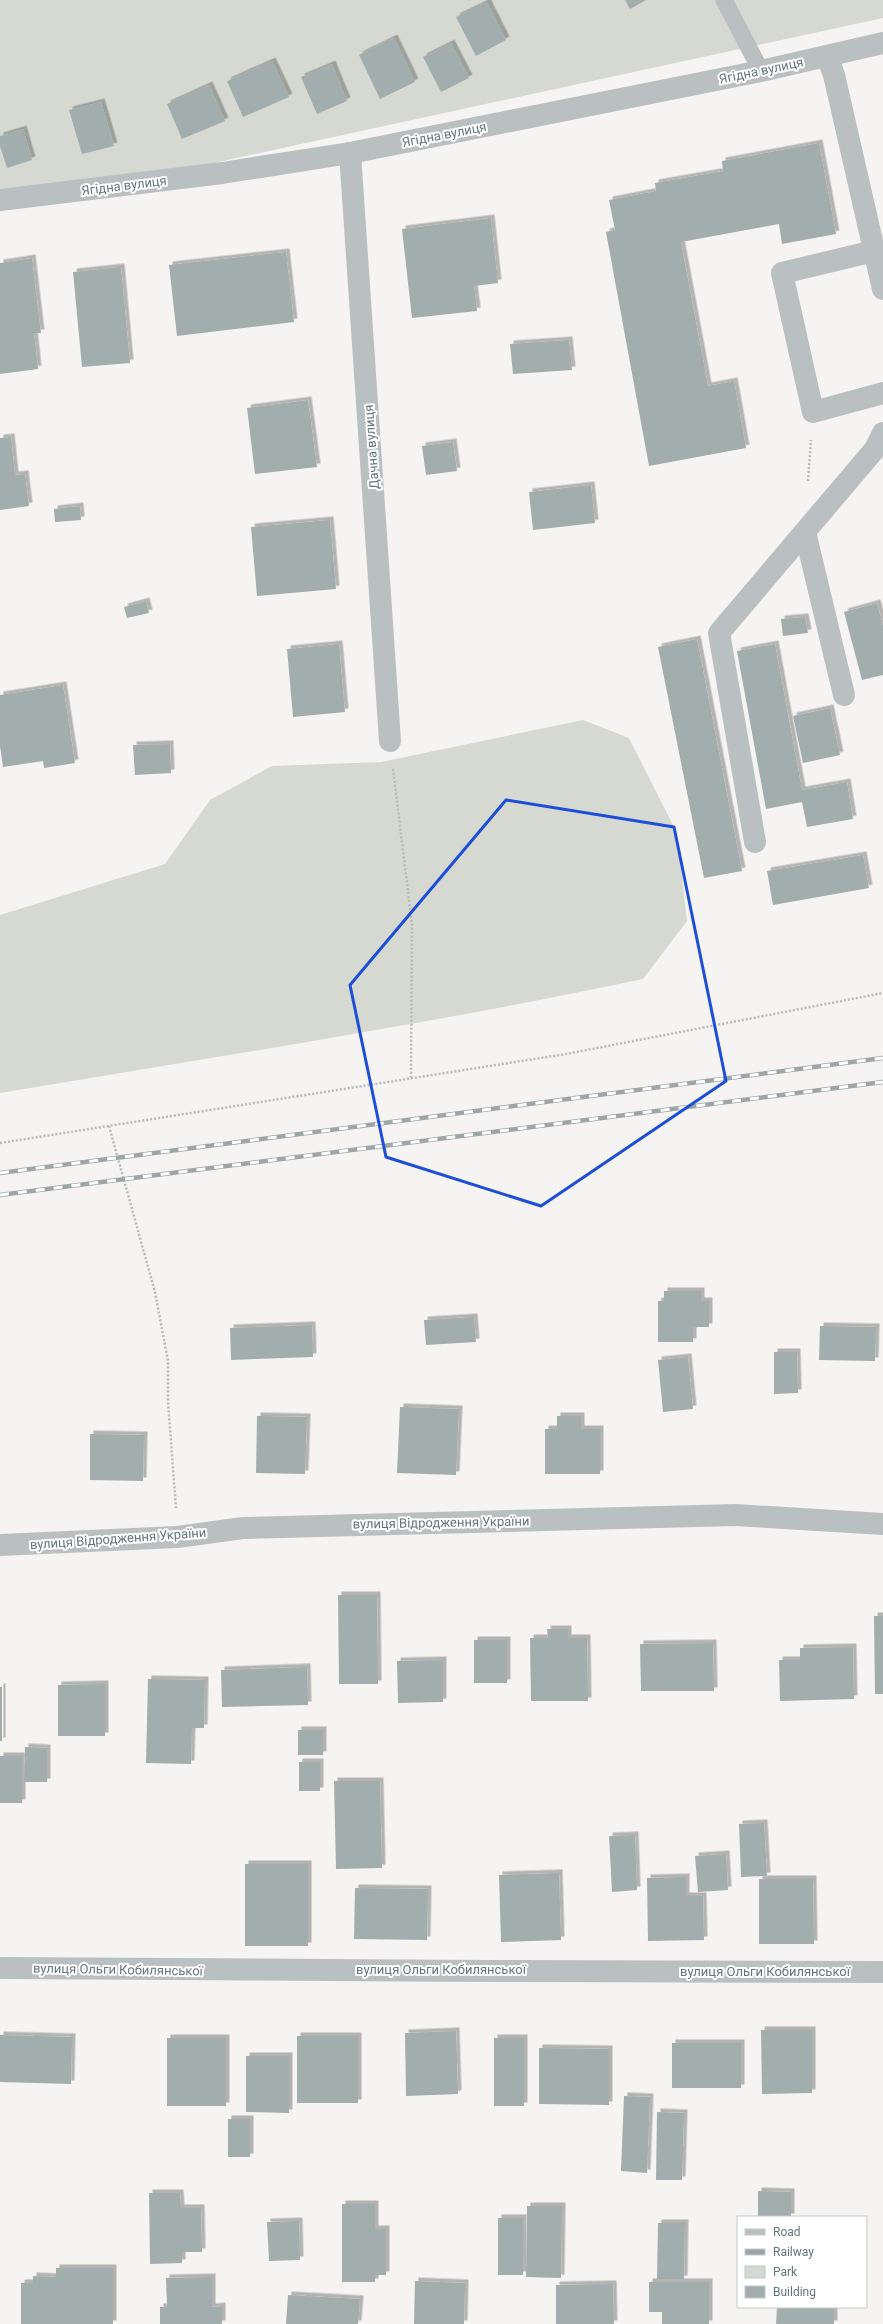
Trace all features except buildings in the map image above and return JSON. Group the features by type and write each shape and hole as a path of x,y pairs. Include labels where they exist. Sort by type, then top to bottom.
{"street":[{"name":"Ягідна вулиця","path":"0,200 222,173 350,153 761,71 883,43"},
{"path":"827,56 834,76 883,289"},
{"name":"Дачна вулиця","path":"350,153 390,741"},
{"path":"874,251 782,273 813,412 883,393"},
{"path":"755,842 719,633 875,449 883,433"},
{"path":"804,532 844,695"},
{"name":"вулиця Відродження України","path":"0,1545 177,1537 243,1528 735,1515 883,1524"},
{"name":"вулиця Ольги Кобилянської","path":"0,1968 257,1971 375,1969 883,1972"}],"lane":[{"path":"724,0 761,71"}],"path":[{"path":"808,487 813,412"},
{"path":"390,741 412,924 411,1079"},
{"path":"0,1143 566,1054 883,993"},
{"path":"109,1126 154,1292 168,1361 168,1402 177,1537"}],"highlighted area":[{"path":"506,800 674,827 726,1081 541,1206 386,1157 350,985"}],"green space":[{"path":"0,0 883,0 883,18 163,174 0,189"},
{"path":"583,720 629,738 677,833 687,921 643,979 483,1011 0,1093 0,915 165,864 210,800 272,766 381,762"}],"railway":[{"path":"0,1173 883,1058"},
{"path":"0,1195 883,1082"}]}
